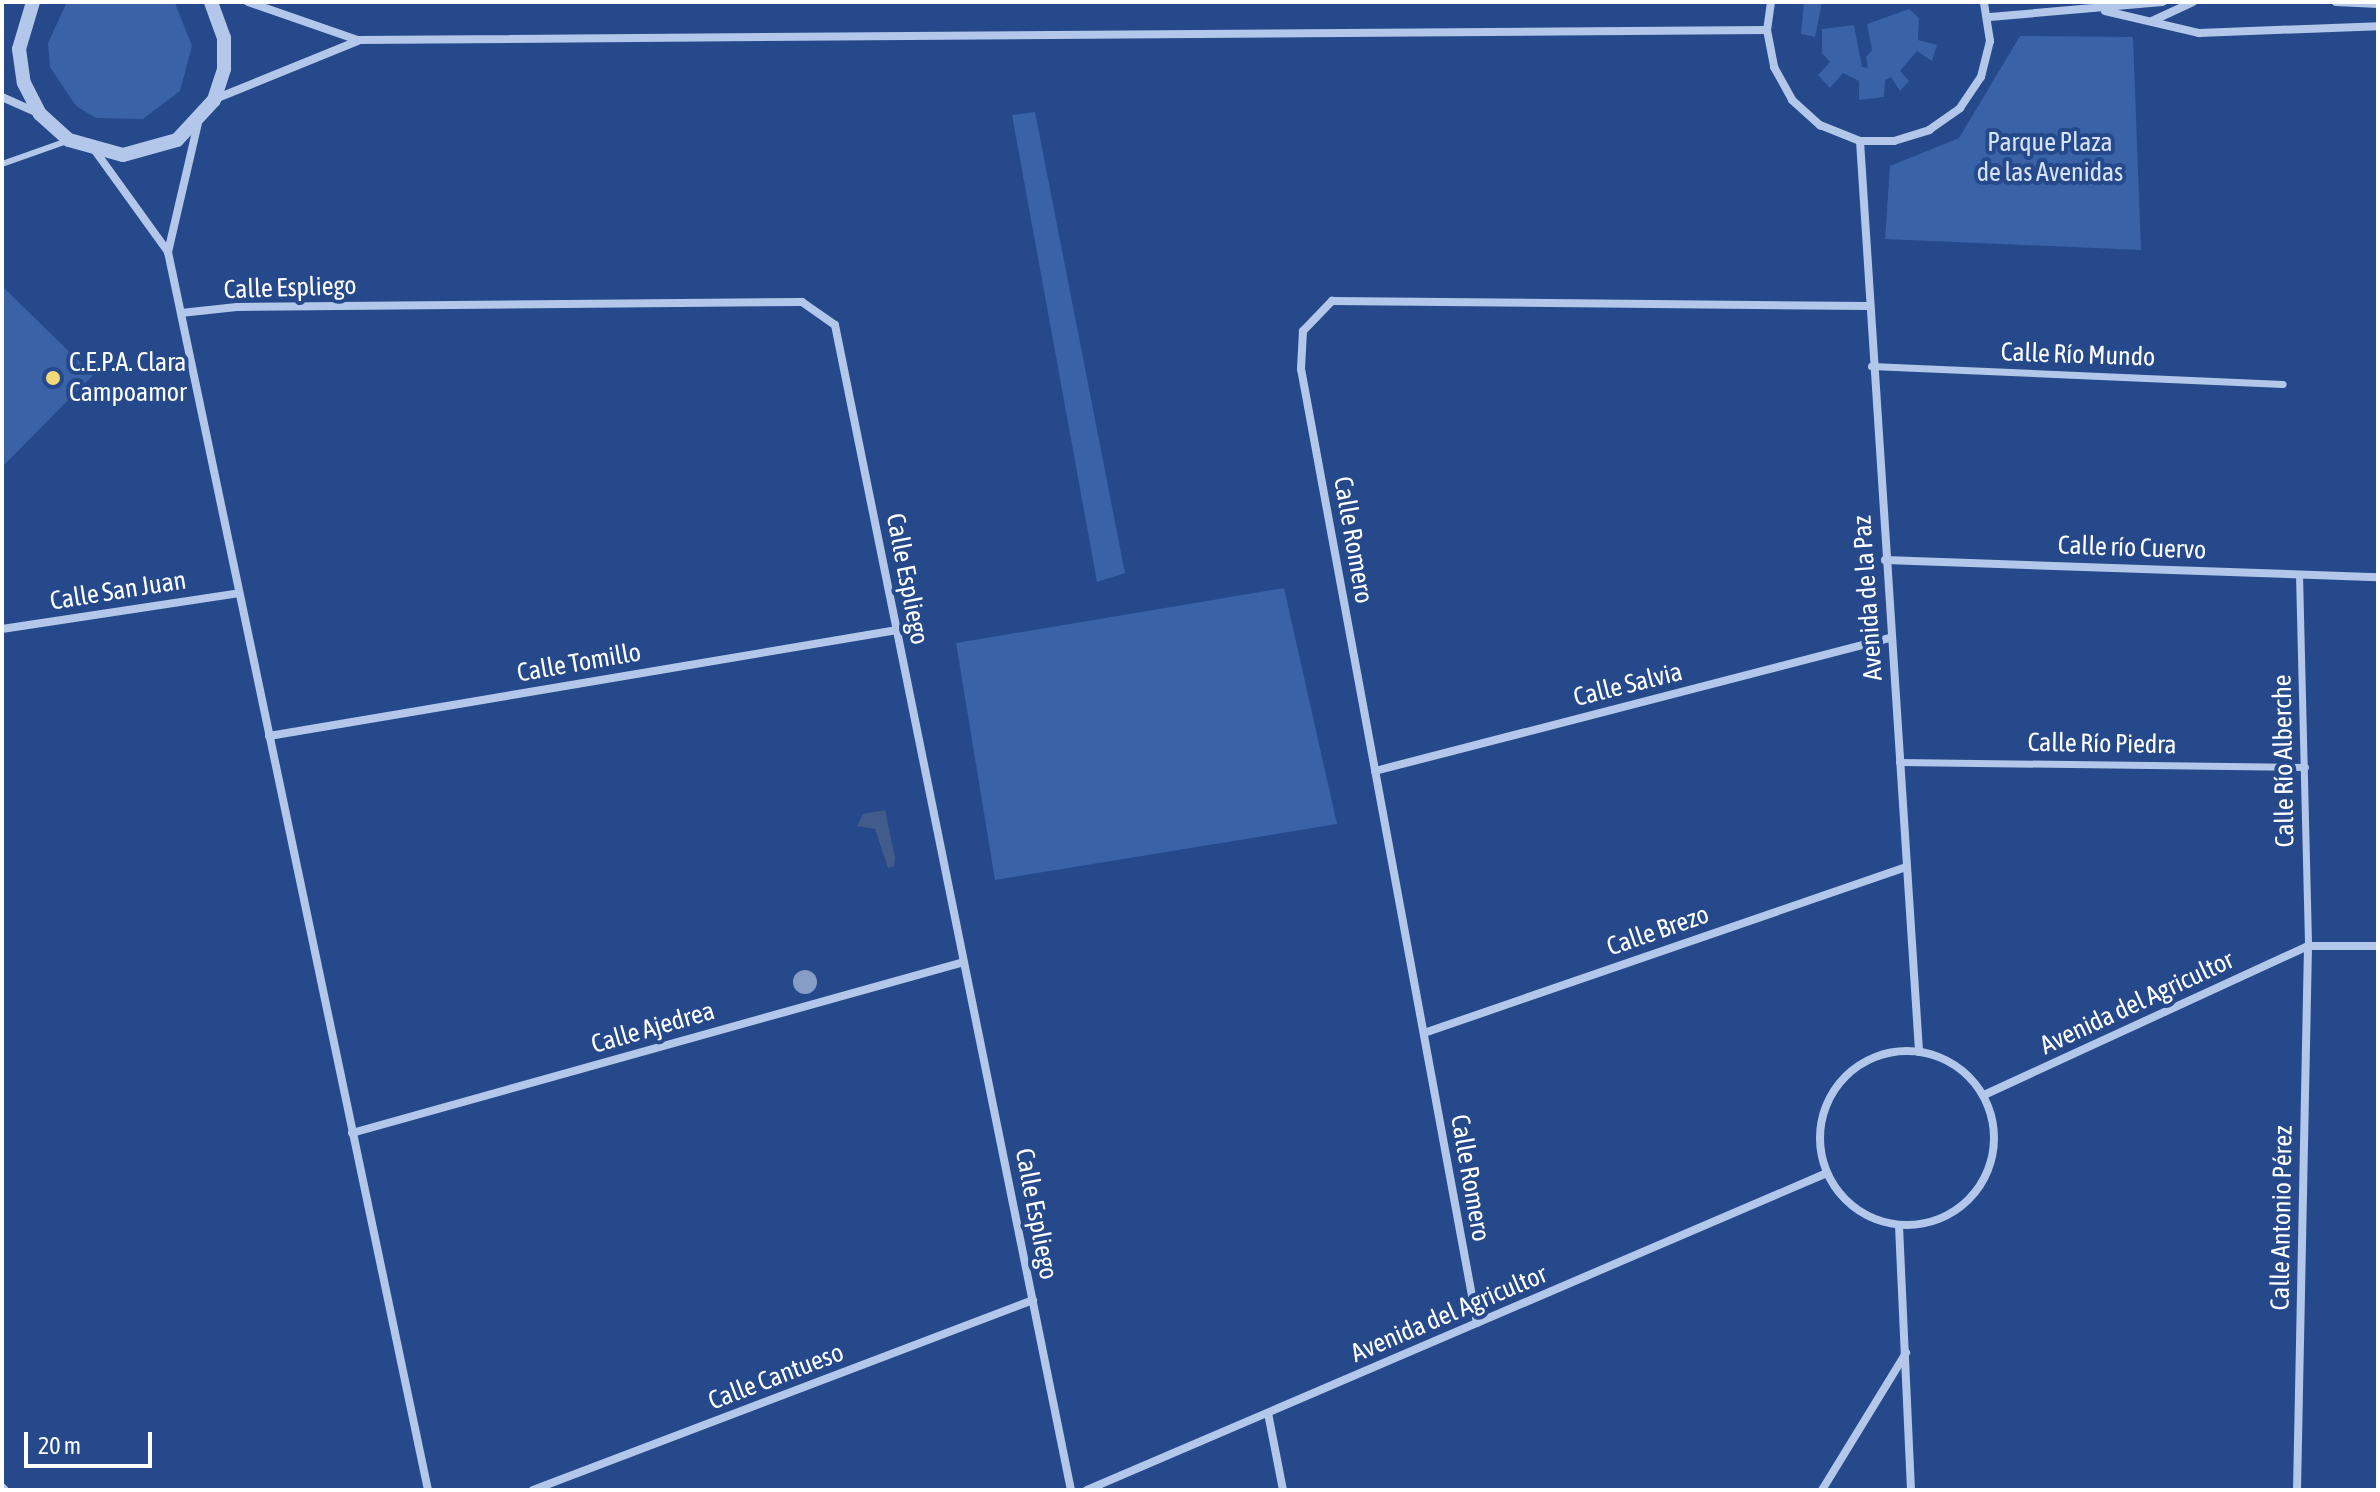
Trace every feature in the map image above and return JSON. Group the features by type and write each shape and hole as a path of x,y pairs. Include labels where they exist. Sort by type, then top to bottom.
{"street":[{"path":"33,2 19,49 24,83 40,114"},
{"path":"168,252 198,123 214,100 224,69 224,38 211,2"},
{"path":"248,2 358,40 1767,30"},
{"path":"1771,2 1767,30 1774,67 1792,100 1820,125 1860,141 1894,141 1929,130 1960,108 1981,77 1990,41 1990,17 1984,2"},
{"path":"1990,17 2105,11 2162,2"},
{"path":"2151,22 2193,2"},
{"path":"2336,2 2378,4"},
{"path":"2105,11 2199,33 2378,26"},
{"path":"214,100 358,40"},
{"path":"2,97 40,114 69,140 96,152 151,151 198,123"},
{"name":"Avenida de la Paz","path":"1860,141 1867,306 1919,1052"},
{"path":"96,152 168,252 428,1490"},
{"name":"Calle Romero","path":"1477,1323 1301,369 1303,331 1332,301 1867,306"},
{"name":"Calle Espliego","path":"181,313 237,307 802,302 835,325 1071,1490"},
{"name":"Calle Río Mundo","path":"1871,366 2283,384"},
{"name":"Calle río Cuervo","path":"1885,560 2378,577"},
{"name":"Calle Río Alberche","path":"2299,574 2308,946"},
{"name":"Calle San Juan","path":"2,629 239,593"},
{"name":"Calle Tomillo","path":"269,736 897,630"},
{"name":"Calle Salvia","path":"1375,771 1890,638"},
{"name":"Calle Río Piedra","path":"1899,762 2305,767"},
{"name":"Calle Brezo","path":"1424,1033 1906,867"},
{"path":"2308,946 2378,946"},
{"name":"Avenida del Agricultor","path":"1984,1095 2308,946"},
{"name":"Calle Antonio Pérez","path":"2297,1490 2308,946"},
{"name":"Calle Ajedrea","path":"352,1133 964,962"},
{"path":"1893,1052 1919,1052 1945,1059 1967,1074 1984,1095 1993,1121 1994,1148 1987,1174 1973,1197 1952,1215 1926,1224 1899,1226 1856,1209 1827,1173 1820,1148 1830,1096 1868,1060 1893,1052"},
{"name":"Avenida del Agricultor","path":"1087,1490 1827,1173"},
{"path":"1899,1226 1911,1490"},
{"name":"Calle Cantueso","path":"533,1490 1033,1300"},
{"path":"1822,1490 1906,1352"},
{"path":"1268,1413 1283,1490"}],"lane":[{"path":"2,164 69,140"}],"green space":[{"path":"67,2 175,3 192,46 180,91 143,119 96,118 76,106 50,67 48,43"},
{"path":"1804,2 1822,2 1815,37 1801,34"},
{"path":"1909,9 1919,18 1918,40 1937,45 1932,61 1917,51 1900,71 1909,81 1900,91 1891,77 1885,80 1884,97 1859,100 1859,81 1843,73 1830,88 1818,75 1830,62 1822,53 1822,29 1854,25 1862,67 1868,68 1866,57 1872,50 1867,24"},
{"name":"Parque Plaza de las Avenidas","path":"2020,36 2133,37 2141,250 1885,239 1890,166 1959,138"},
{"path":"1035,112 1125,573 1097,582 1012,115"},
{"path":"2,286 93,375 2,467"},
{"path":"1284,588 1337,824 995,880 956,643"}],"shaded area":[{"path":"885,810 895,858 894,866 888,868 875,829 857,826 863,814"}],"place":[{"name":"C.E.P.A. Clara Campoamor","path":"53,378"}]}
